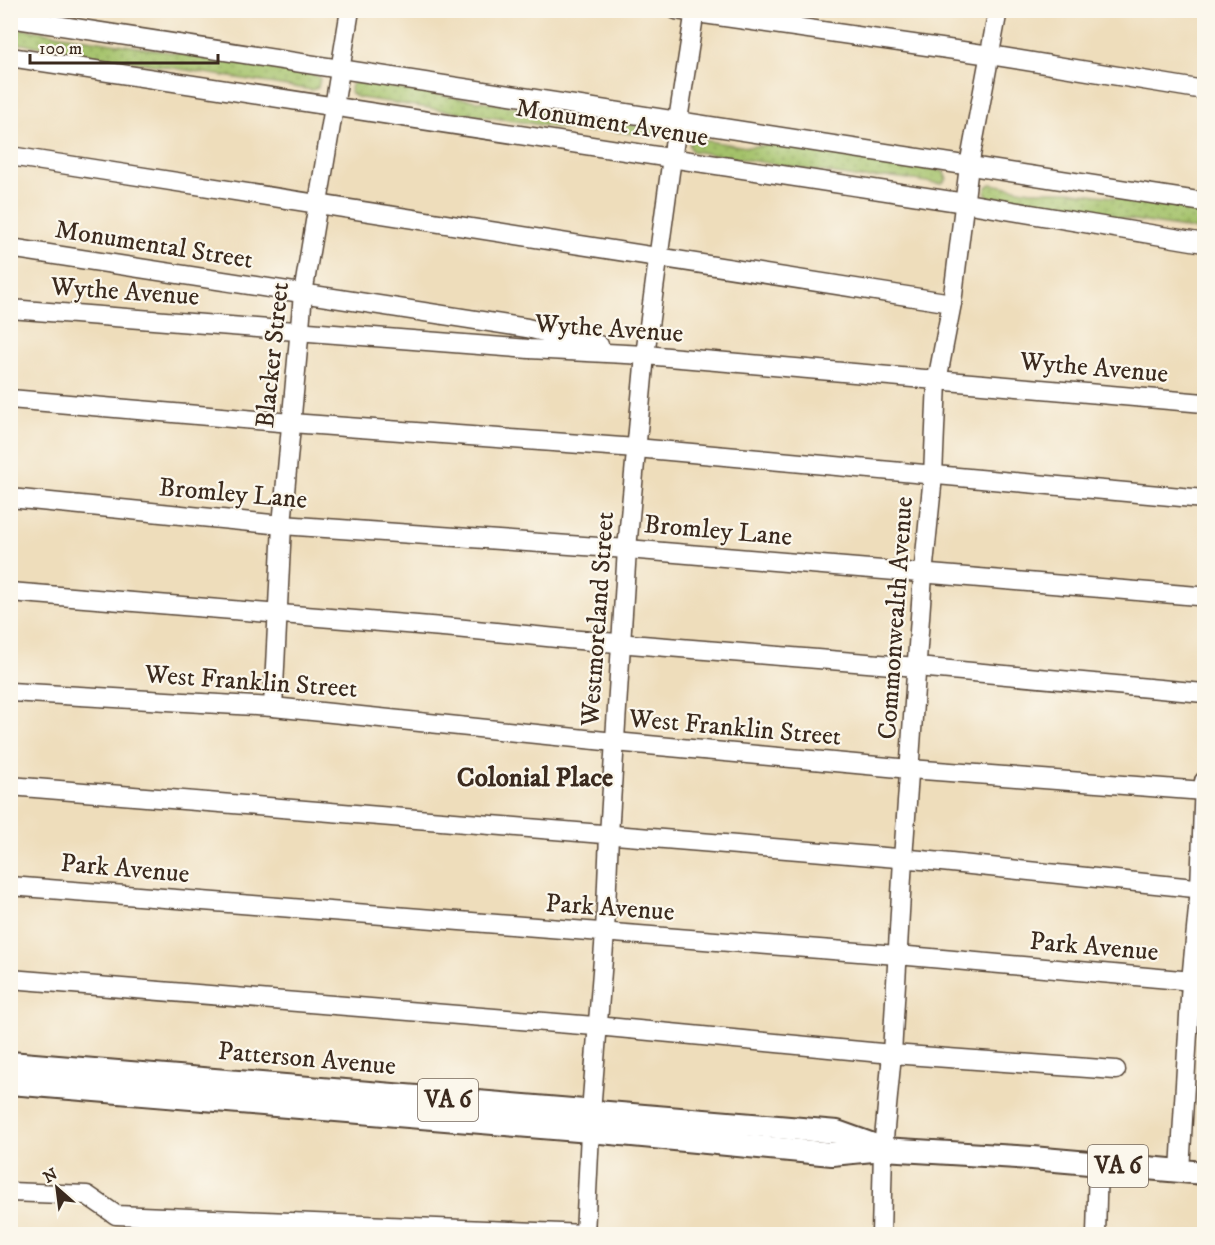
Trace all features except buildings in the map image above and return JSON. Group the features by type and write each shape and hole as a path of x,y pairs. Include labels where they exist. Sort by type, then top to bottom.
{"main road":[{"name":"Patterson Avenue","path":"10,1063 590,1121 832,1154 884,1149 1204,1173"},
{"name":"Patterson Avenue","path":"10,1083 590,1121"}],"street":[{"name":"Blacker Street","path":"273,707 282,525 299,330 350,10"},
{"path":"676,10 990,55 1204,90"},
{"name":"Commonwealth Avenue","path":"880,1234 903,859 923,574 933,476 937,381 952,303 969,166 999,10"},
{"name":"Westmoreland Street","path":"585,1234 590,1121 605,933 627,549 636,448 645,356 695,12"},
{"name":"Monument Avenue","path":"10,18 1204,202"},
{"name":"Monument Avenue","path":"10,57 964,203 1204,243"},
{"path":"10,156 952,303"},
{"name":"Monumental Street","path":"10,248 527,328 645,356"},
{"name":"Wythe Avenue","path":"10,309 645,356 1204,403"},
{"path":"10,399 291,423 636,448 1204,499"},
{"name":"Bromley Lane","path":"10,498 282,525 627,549 1198,596 1204,599"},
{"path":"10,592 1204,693"},
{"name":"West Franklin Street","path":"10,692 273,707 910,769 1204,791"},
{"path":"1180,1171 1186,1078 1198,981 1204,781"},
{"path":"10,786 903,859 1202,889"},
{"name":"Park Avenue","path":"10,886 897,955 1198,981"},
{"path":"10,979 598,1026 892,1054 1116,1070"},
{"path":"1186,1078 1204,1080"},
{"path":"1096,1234 1098,1164"},
{"path":"10,1192 87,1195 116,1215 585,1234"}],"green space":[{"path":"17,28 315,75 320,78 318,88 312,90 16,43 11,40 11,32"},
{"path":"357,82 658,129 661,133 657,137 606,130 588,132 361,98 350,92 352,84"},
{"path":"695,139 747,147 776,144 943,171 947,179 941,184 893,177 861,178 692,151 689,145"},
{"path":"991,184 1031,191 1069,191 1204,210 1204,231 988,197 985,192"}],"district":[{"name":"Colonial Place","path":"535,778"}]}
